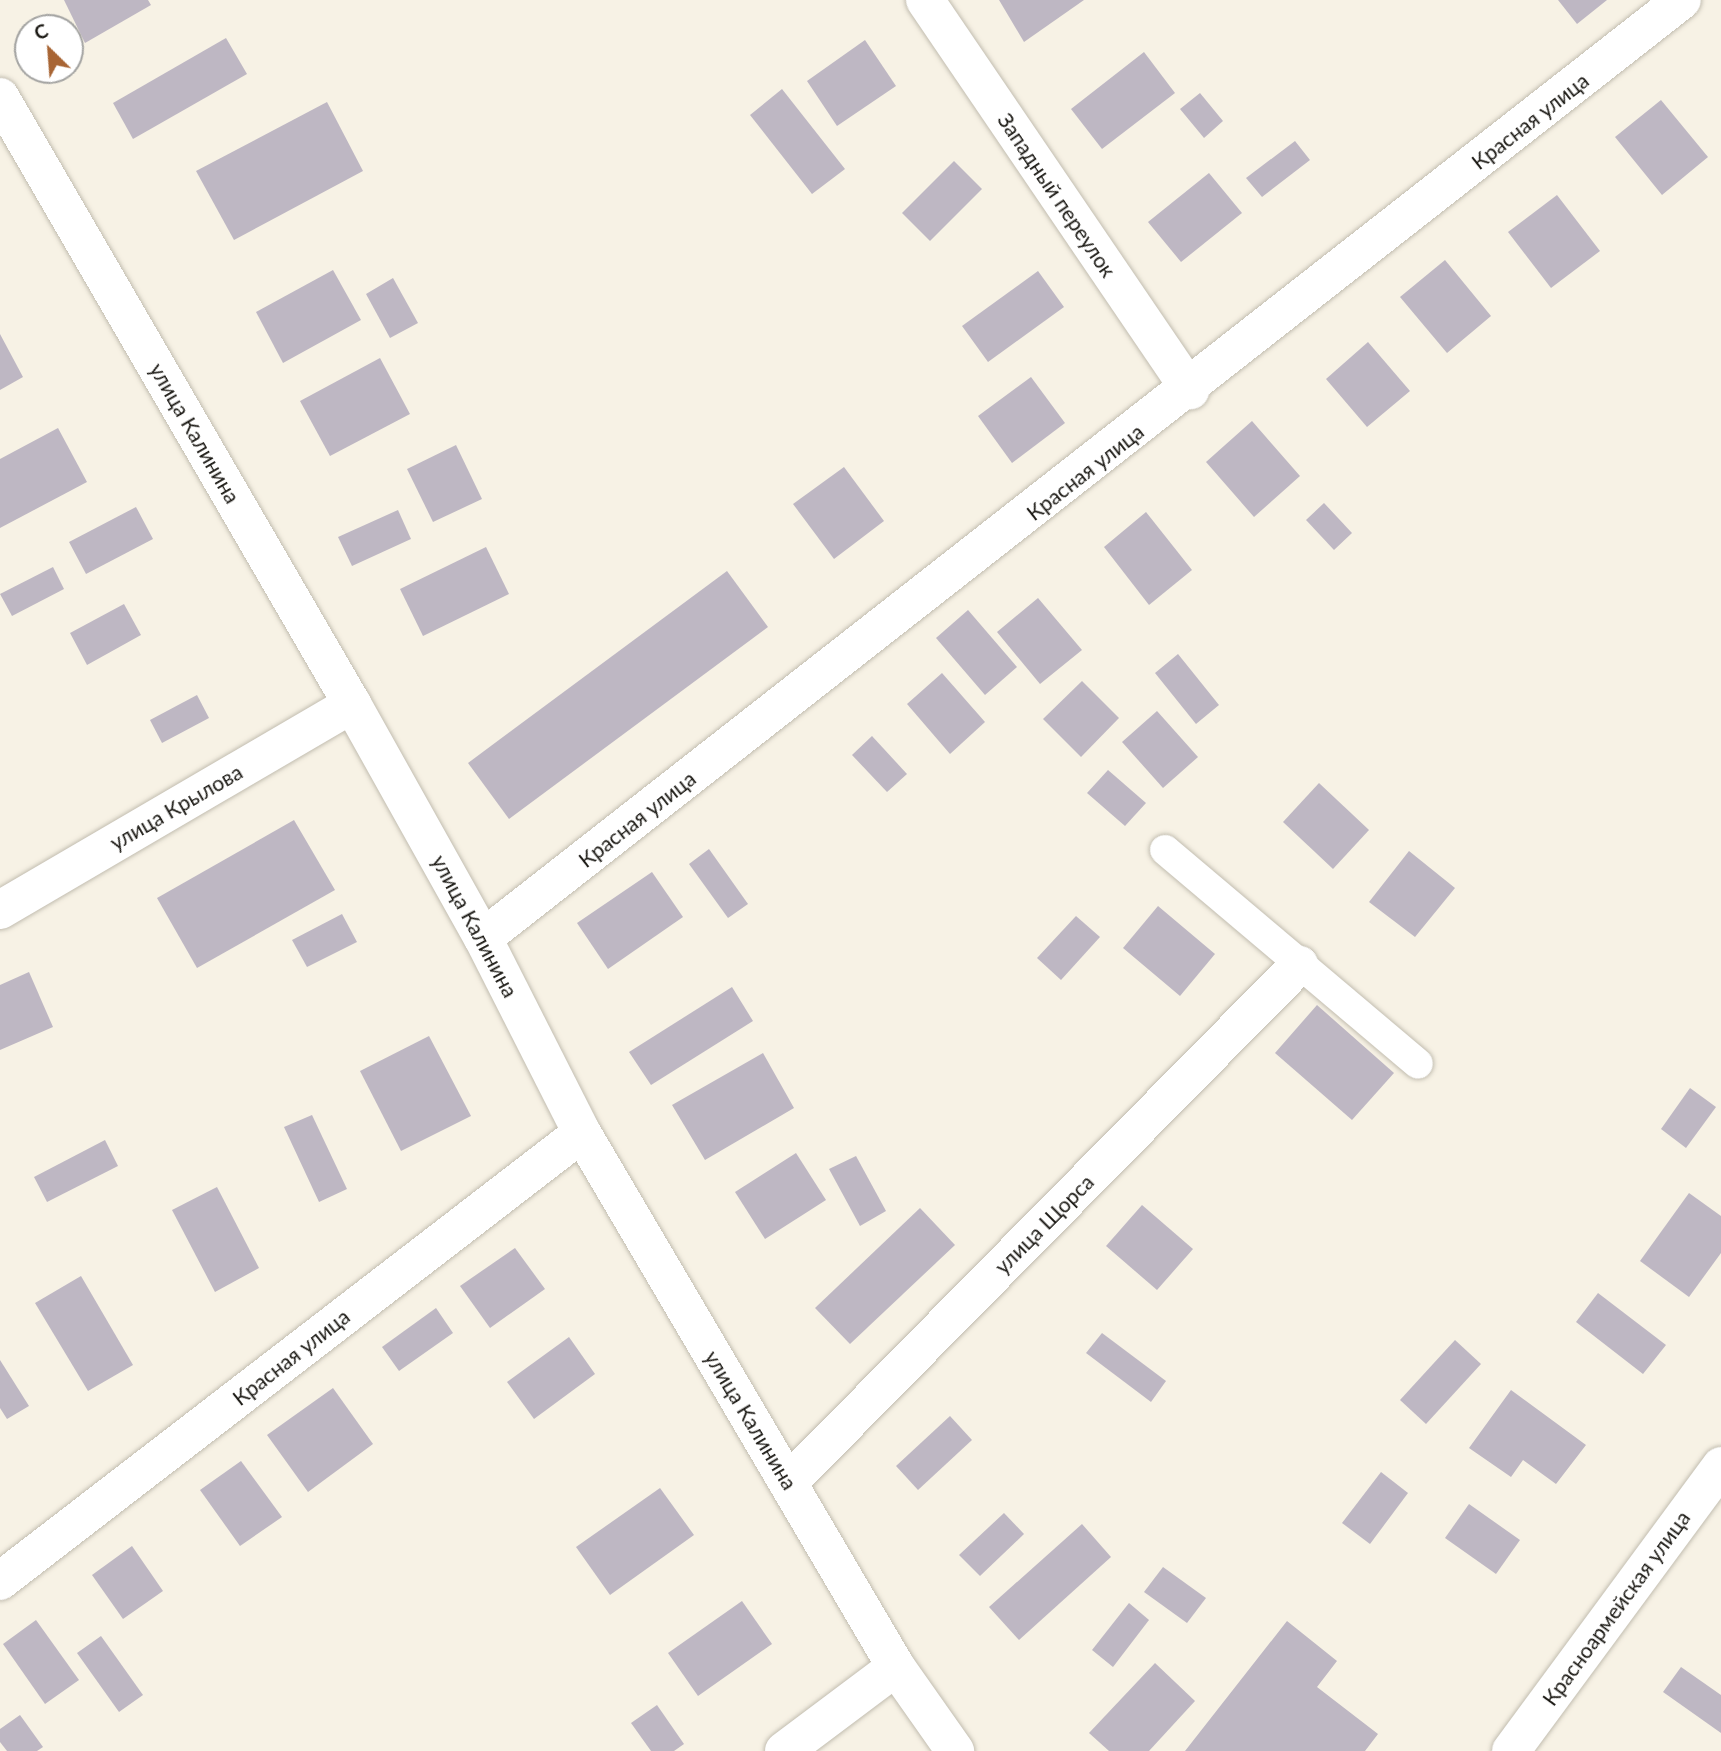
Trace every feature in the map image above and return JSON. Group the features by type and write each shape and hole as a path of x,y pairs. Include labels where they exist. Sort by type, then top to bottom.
{"street":[{"name":"Западный переулок","path":"925,0 1190,390"},
{"name":"Красная улица","path":"483,937 1190,390 1682,0"},
{"name":"улица Калинина","path":"0,97 352,704 483,937 582,1133 896,1667 955,1751"},
{"name":"улица Крылова","path":"0,910 352,704"},
{"name":"улица Щорса","path":"788,1483 1299,965"},
{"name":"Красная улица","path":"0,1581 582,1133"},
{"name":"Красноармейская улица","path":"1511,1751 1721,1466"},
{"path":"784,1751 896,1667"}],"lane":[{"path":"1165,850 1418,1064"}],"building":[{"path":"64,0 148,0 151,5 85,43 84,14 71,14"},
{"path":"999,0 1084,0 1024,42"},
{"path":"1558,0 1607,0 1577,24"},
{"path":"226,38 247,74 133,139 113,103"},
{"path":"865,40 896,86 837,126 807,81"},
{"path":"1144,52 1175,93 1102,149 1071,109"},
{"path":"782,89 845,169 812,194 750,115"},
{"path":"1200,93 1223,121 1204,138 1180,109"},
{"path":"1661,100 1708,157 1662,195 1615,137"},
{"path":"327,102 363,171 234,240 196,171"},
{"path":"1295,141 1310,160 1262,197 1246,178"},
{"path":"954,161 982,189 930,241 902,213"},
{"path":"1209,173 1242,213 1181,262 1148,222"},
{"path":"1557,195 1600,251 1551,288 1508,232"},
{"path":"1445,260 1491,316 1447,353 1400,297"},
{"path":"333,270 361,320 283,363 256,312"},
{"path":"1038,271 1064,307 988,362 962,326"},
{"path":"393,278 418,323 390,338 366,294"},
{"path":"0,334 23,377 0,390"},
{"path":"1368,342 1410,391 1367,427 1326,379"},
{"path":"380,358 410,414 330,456 300,401"},
{"path":"1031,377 1065,423 1012,463 978,416"},
{"path":"1252,421 1300,476 1254,517 1206,462"},
{"path":"58,428 87,482 0,528 0,459"},
{"path":"456,445 482,499 433,522 407,469"},
{"path":"844,467 884,521 834,559 793,504"},
{"path":"1324,503 1352,533 1334,550 1306,520"},
{"path":"136,507 153,539 86,574 69,542"},
{"path":"398,510 411,539 352,566 338,537"},
{"path":"1146,512 1192,570 1149,605 1104,547"},
{"path":"486,547 509,594 423,636 400,589"},
{"path":"53,567 64,589 12,616 0,594"},
{"path":"727,571 768,627 509,819 468,763"},
{"path":"1038,598 1082,650 1040,684 997,632"},
{"path":"124,604 141,635 87,665 70,633"},
{"path":"968,610 1017,667 985,695 936,638"},
{"path":"1178,654 1219,705 1196,724 1155,673"},
{"path":"942,673 985,722 950,754 907,704"},
{"path":"1082,681 1119,718 1081,757 1043,719"},
{"path":"197,695 209,718 162,743 150,720"},
{"path":"1157,711 1198,757 1163,788 1122,742"},
{"path":"872,736 907,774 887,792 852,755"},
{"path":"1108,770 1146,803 1125,826 1087,793"},
{"path":"1319,783 1369,830 1333,869 1283,822"},
{"path":"294,820 335,890 197,968 157,898"},
{"path":"709,849 748,904 728,918 689,864"},
{"path":"1409,851 1455,888 1415,937 1369,902"},
{"path":"652,872 683,917 608,969 577,923"},
{"path":"1158,906 1215,954 1180,996 1123,948"},
{"path":"342,914 357,942 307,967 292,940"},
{"path":"1076,916 1100,937 1061,980 1037,958"},
{"path":"29,972 53,1027 0,1050 0,985"},
{"path":"732,987 753,1021 651,1085 629,1052"},
{"path":"1317,1005 1394,1073 1352,1120 1275,1053"},
{"path":"429,1036 471,1116 401,1151 360,1071"},
{"path":"763,1053 794,1108 705,1160 672,1105"},
{"path":"1690,1088 1716,1107 1686,1148 1661,1129"},
{"path":"312,1115 347,1189 319,1202 284,1127"},
{"path":"105,1140 118,1166 47,1202 34,1177"},
{"path":"796,1153 826,1200 765,1239 735,1192"},
{"path":"856,1156 886,1211 860,1226 829,1169"},
{"path":"217,1187 259,1268 215,1292 172,1210"},
{"path":"1689,1193 1721,1216 1721,1253 1689,1297 1640,1261"},
{"path":"1142,1205 1193,1249 1157,1290 1106,1246"},
{"path":"920,1208 955,1245 850,1344 815,1308"},
{"path":"515,1248 545,1289 490,1328 460,1286"},
{"path":"81,1276 133,1365 88,1391 35,1303"},
{"path":"1598,1293 1666,1345 1643,1374 1576,1322"},
{"path":"436,1308 453,1333 399,1371 382,1347"},
{"path":"1102,1333 1166,1381 1151,1402 1086,1353"},
{"path":"569,1337 595,1374 534,1419 507,1382"},
{"path":"1455,1340 1481,1364 1426,1424 1400,1400"},
{"path":"0,1360 29,1406 7,1419 0,1408"},
{"path":"333,1388 373,1444 308,1492 267,1435"},
{"path":"1511,1390 1586,1445 1556,1484 1523,1460 1511,1477 1469,1448"},
{"path":"950,1416 972,1440 918,1490 896,1466"},
{"path":"241,1461 282,1517 240,1546 200,1490"},
{"path":"1381,1472 1408,1493 1370,1544 1342,1523"},
{"path":"660,1488 694,1535 610,1595 576,1547"},
{"path":"1469,1504 1520,1540 1496,1574 1445,1538"},
{"path":"1004,1513 1024,1534 980,1576 959,1555"},
{"path":"1082,1524 1111,1557 1019,1640 989,1607"},
{"path":"132,1546 163,1591 123,1619 92,1575"},
{"path":"1163,1567 1206,1598 1187,1623 1144,1592"},
{"path":"742,1601 772,1644 698,1696 668,1653"},
{"path":"1129,1603 1149,1620 1113,1667 1092,1650"},
{"path":"36,1620 79,1680 45,1704 3,1644"},
{"path":"1287,1621 1337,1661 1317,1687 1378,1734 1365,1751 1185,1751"},
{"path":"101,1636 143,1695 119,1712 77,1653"},
{"path":"1155,1663 1195,1701 1149,1751 1109,1751 1089,1733"},
{"path":"1681,1667 1721,1695 1721,1733 1663,1692"},
{"path":"657,1705 684,1744 674,1751 651,1751 631,1723"},
{"path":"20,1715 43,1747 37,1751 7,1751 0,1742 0,1729"}]}
